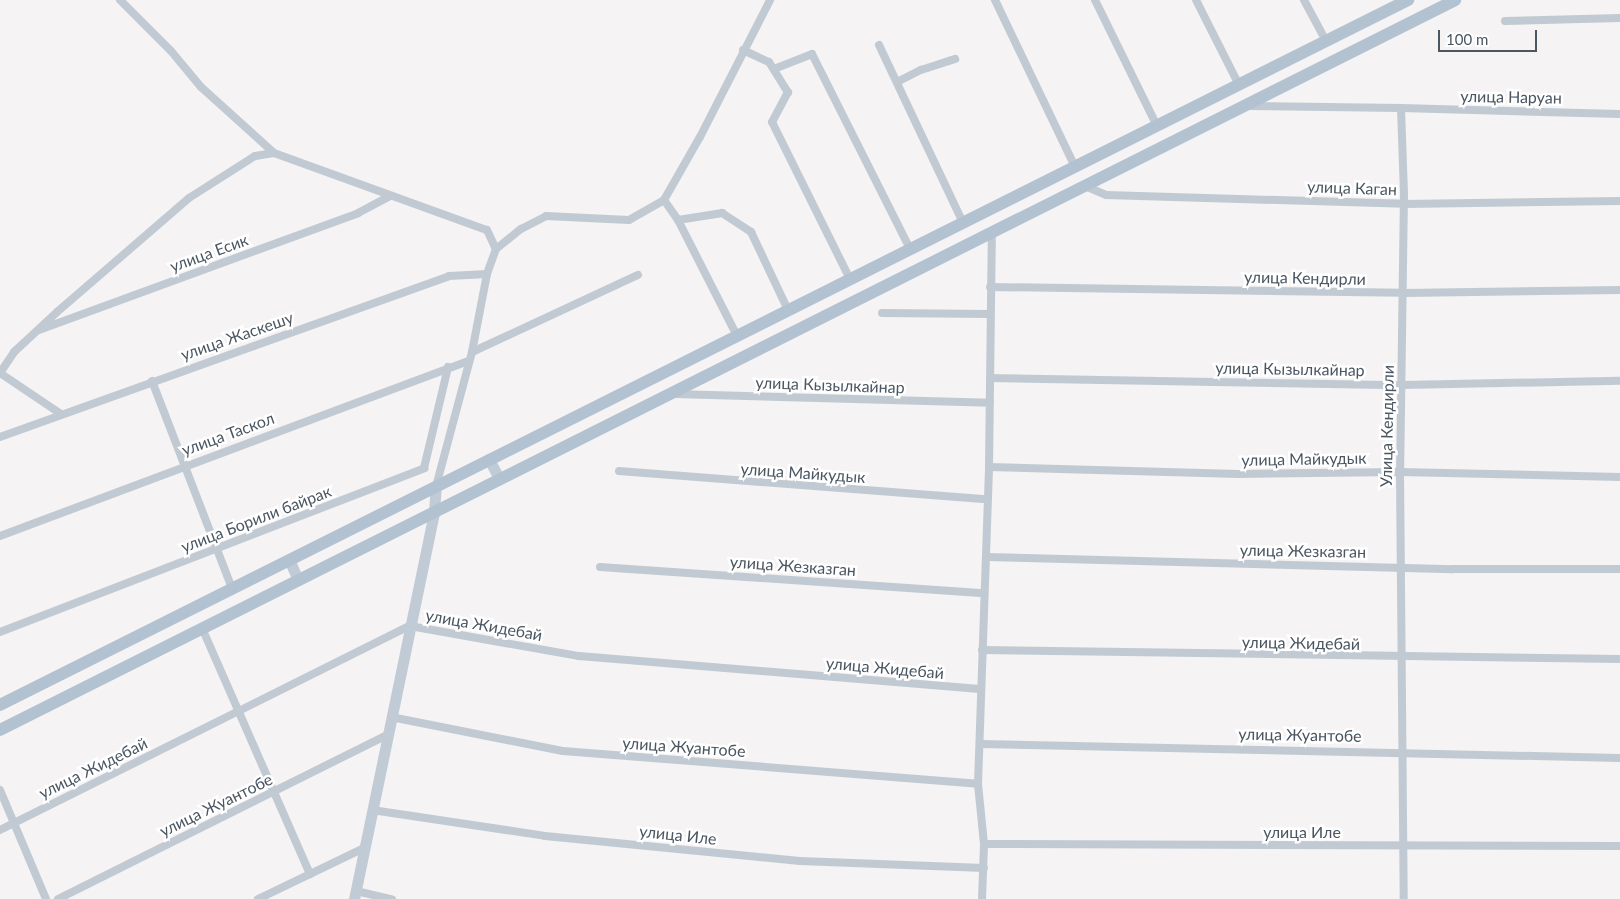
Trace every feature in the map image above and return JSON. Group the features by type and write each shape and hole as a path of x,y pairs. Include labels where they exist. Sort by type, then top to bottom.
{"main road":[{"path":"0,730 1455,0"},
{"path":"1,701 289,560 1239,85 1402,1"}],"street":[{"path":"120,0 171,51 201,87 274,153 487,230 496,249"},
{"path":"392,899 355,895 434,512 436,486 468,361 472,352 487,274 496,249 520,229 546,216 629,220 664,200 700,138 770,0"},
{"path":"995,0 1075,167"},
{"path":"1094,0 1157,126"},
{"path":"1196,0 1239,85"},
{"path":"1304,0 1326,41"},
{"path":"1506,21 1620,18"},
{"path":"879,44 963,223"},
{"path":"744,50 769,62 788,92 772,122 850,279"},
{"path":"774,70 812,54 910,249"},
{"path":"897,82 921,70 955,59"},
{"path":"1247,106 1401,108"},
{"name":"улица Наруан","path":"1401,108 1620,114"},
{"name":"Улица Кендирли","path":"1401,108 1404,204 1400,472 1402,751 1405,845 1404,899"},
{"path":"61,414 0,373 14,352 189,198 255,156 274,153"},
{"name":"улица Каган","path":"1085,186 1106,196 1404,204 1620,200"},
{"name":"улица Есик","path":"36,331 358,213 390,196"},
{"path":"664,200 678,220 737,336"},
{"path":"678,220 722,213 751,232 788,310"},
{"path":"982,899 984,844 978,784 986,557 986,500 989,467 992,232"},
{"name":"улица Жаскешу","path":"0,437 152,380 449,276 487,274"},
{"path":"472,352 638,275"},
{"name":"улица Кендирли","path":"991,287 1403,293 1620,290"},
{"path":"882,313 990,314"},
{"name":"улица Таскол","path":"0,536 185,465 468,361"},
{"name":"улица Борили байрак","path":"0,632 424,468 448,367"},
{"name":"улица Кызылкайнар","path":"990,378 1402,385 1620,381"},
{"path":"152,380 215,550 232,588"},
{"name":"улица Кызылкайнар","path":"670,394 990,403"},
{"path":"489,459 499,479"},
{"name":"улица Майкудык","path":"989,467 1238,474 1400,472 1620,477"},
{"name":"улица Майкудык","path":"619,471 986,500"},
{"name":"улица Жезказган","path":"986,557 1620,569"},
{"path":"289,560 298,580"},
{"name":"улица Жезказган","path":"600,567 984,593"},
{"name":"улица Жидебай","path":"0,830 410,626 579,656 980,689"},
{"path":"202,628 310,874"},
{"name":"улица Жидебай","path":"982,650 1402,658 1620,659"},
{"name":"улица Жуантобе","path":"391,717 563,752 978,784"},
{"name":"улица Жуантобе","path":"58,899 387,735"},
{"name":"улица Жуантобе","path":"980,744 1402,751 1620,758"},
{"path":"0,790 46,899"},
{"name":"улица Иле","path":"372,810 545,836 790,860 984,868"},
{"name":"улица Иле","path":"984,844 1620,846"},
{"path":"258,899 364,848"}]}
